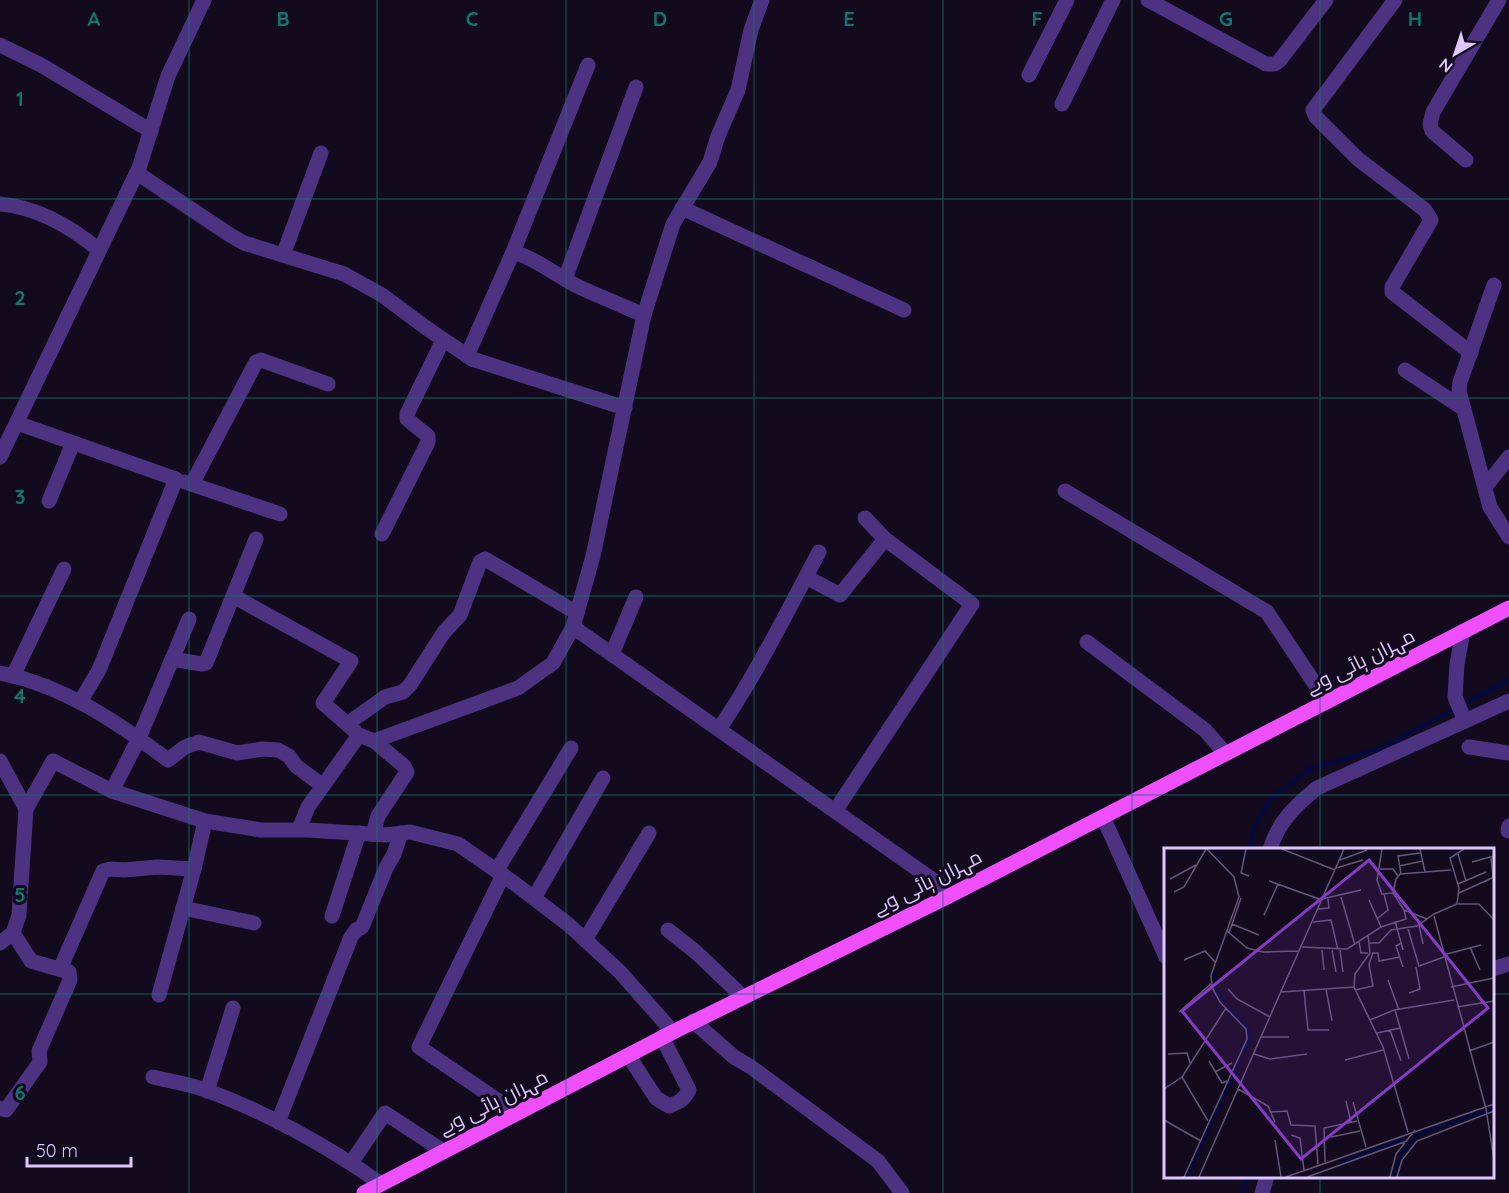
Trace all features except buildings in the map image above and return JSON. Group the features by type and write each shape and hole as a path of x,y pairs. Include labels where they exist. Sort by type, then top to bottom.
{"main road":[{"name":"مہران ہائی وے","path":"364,1193 386,1186 443,1151 667,1034 946,897 1509,608"}],"street":[{"path":"0,457 9,430 137,173 168,76 204,0"},
{"path":"374,741 518,688 553,663 575,620 593,556 644,315 673,224 710,162 718,136 738,90 751,30 762,0"},
{"path":"1029,75 1067,0"},
{"path":"1062,104 1113,0"},
{"path":"1148,0 1266,64 1275,64 1326,0"},
{"path":"1395,0 1313,110 1316,117 1358,159 1425,210 1431,219 1392,287 1392,292 1471,352"},
{"path":"1466,160 1432,131 1430,124 1433,112 1499,0"},
{"path":"0,45 41,65 151,131"},
{"path":"467,356 513,252 588,65"},
{"path":"565,279 636,87"},
{"path":"283,255 321,153"},
{"path":"137,173 230,236 244,243 354,279 382,295 467,356 625,408"},
{"path":"0,204 14,205 43,215 67,227 99,250"},
{"path":"682,208 904,309"},
{"path":"513,252 538,262 565,279 644,315"},
{"path":"1494,285 1460,382 1459,391 1491,507 1509,537"},
{"path":"382,534 428,442 428,436 408,419 407,414 443,340"},
{"path":"192,484 256,362 261,360 328,384"},
{"path":"1405,370 1464,409"},
{"path":"9,430 73,443 280,514"},
{"path":"50,501 73,443"},
{"path":"1485,487 1509,457"},
{"path":"80,702 99,670 176,479"},
{"path":"1065,491 1267,612 1327,702"},
{"path":"835,811 972,604 885,539 865,518"},
{"path":"172,659 206,663 256,539"},
{"path":"806,577 840,595 885,539"},
{"path":"719,729 765,653 819,552"},
{"path":"298,829 308,807 323,786 353,729 385,698 402,692 410,685 444,632 460,615 480,562 485,559 575,620 612,654 940,885 946,897"},
{"path":"64,569 7,675 26,678 58,690 139,738 168,760 185,747 199,742 237,753 263,749 278,750 289,756 296,766 323,786"},
{"path":"233,596 351,661 323,703 353,729 374,741 404,765 407,772 366,834 332,916"},
{"path":"612,654 636,597"},
{"path":"112,791 139,738 189,619"},
{"path":"1461,713 1457,664 1463,631"},
{"path":"1088,642 1205,730 1226,753"},
{"path":"1270,848 1274,834 1299,802 1317,788 1461,713 1509,701"},
{"path":"1469,747 1509,753"},
{"path":"516,1113 419,1047 500,873 571,748"},
{"path":"0,943 13,933 19,915 26,809 53,761 112,791 205,821 261,830 298,829 366,834 410,832 458,844 534,898 620,972 667,1034 689,1090 685,1099 669,1106 656,1098 628,1055"},
{"path":"0,762 26,809"},
{"path":"534,898 603,778"},
{"path":"1102,817 1164,953"},
{"path":"159,994 205,821"},
{"path":"278,1122 351,937 356,930 362,927 401,833"},
{"path":"585,940 649,833"},
{"path":"60,969 103,871 157,867 194,869"},
{"path":"183,908 254,923"},
{"path":"668,930 697,953 743,997"},
{"path":"0,1108 6,1110 40,1062 39,1051 70,980 69,972 31,961 13,933"},
{"path":"1494,968 1509,964"},
{"path":"207,1091 232,1008"},
{"path":"693,1021 734,1057 751,1067 878,1161 902,1193"},
{"path":"153,1077 207,1091 278,1122 351,1163 386,1186"},
{"path":"351,1163 385,1113 443,1151"},
{"path":"1262,1193 1266,1178"}],"waterway":[{"path":"1249,848 1254,828 1271,798 1311,768 1378,750 1509,680"},
{"path":"1241,1193 1248,1178"}]}
